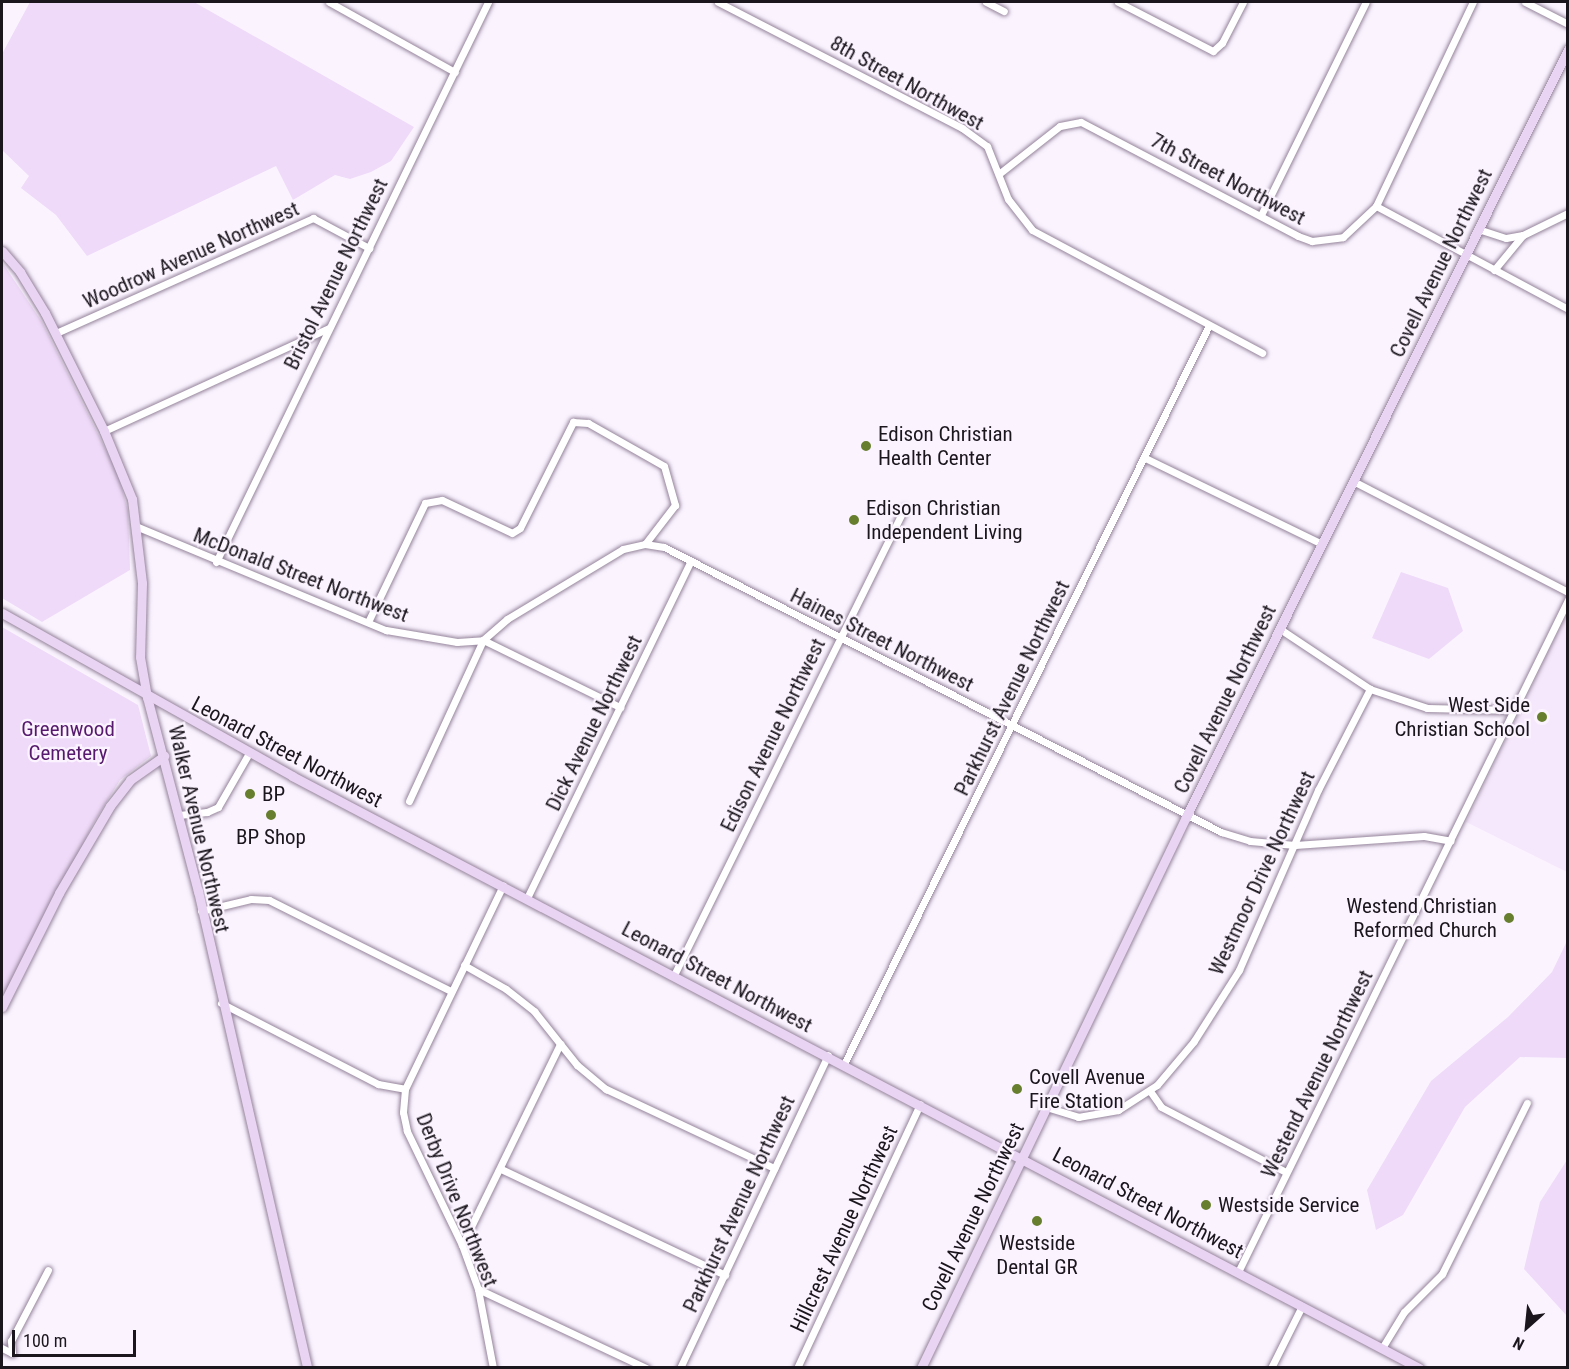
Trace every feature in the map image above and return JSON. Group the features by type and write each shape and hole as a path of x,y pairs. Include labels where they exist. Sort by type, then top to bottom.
{"main road":[{"name":"Covell Avenue Northwest","path":"921,1368 1186,817 1567,52"},
{"name":"Walker Avenue Northwest","path":"2,251 20,272 56,333 128,484 138,527 140,657 147,697 179,815 307,1368"},
{"name":"Leonard Street Northwest","path":"2,613 249,753 1022,1156 1417,1367"},
{"path":"2,1007 59,893 110,806 130,780 164,756"}],"street":[{"path":"328,2 455,72"},
{"name":"Bristol Avenue Northwest","path":"216,562 488,2"},
{"name":"8th Street Northwest","path":"718,2 962,128 987,146 1000,173 1008,199 1032,230 1262,353"},
{"path":"986,2 1004,11"},
{"path":"1118,2 1213,51 1222,43 1243,2"},
{"path":"1261,215 1366,2"},
{"name":"7th Street Northwest","path":"1000,173 1060,126 1081,122 1298,236 1327,241 1343,237 1358,228 1376,206 1473,2"},
{"path":"1525,2 1568,24"},
{"path":"1376,206 1568,309"},
{"path":"1478,230 1497,238 1523,235 1568,213"},
{"name":"Woodrow Avenue Northwest","path":"56,333 307,219 322,220 369,248"},
{"path":"1494,270 1523,235"},
{"name":"Parkhurst Avenue Northwest","path":"844,1064 1209,325"},
{"path":"104,431 329,328"},
{"path":"368,622 425,503 442,500 487,524 512,532 520,528 573,422 588,423 644,452 664,466 669,474 675,505 645,544 623,549 507,619 483,640 409,801"},
{"path":"1145,458 1322,544"},
{"path":"1353,481 1568,592"},
{"name":"Edison Avenue Northwest","path":"674,975 904,509"},
{"name":"McDonald Street Northwest","path":"138,527 216,562 386,630 436,639 483,640 620,707"},
{"name":"Haines Street Northwest","path":"645,544 664,547 840,636 1186,817 1250,841 1295,845 1424,836 1451,841"},
{"name":"Dick Avenue Northwest","path":"527,898 691,561"},
{"name":"Westend Avenue Northwest","path":"1238,1272 1568,600"},
{"path":"1280,629 1370,689 1427,708 1514,710"},
{"name":"Westmoor Drive Northwest","path":"1046,1107 1065,1115 1089,1118 1118,1110 1149,1091 1194,1041 1239,970 1295,845 1370,689"},
{"path":"179,815 207,812 218,807 249,753"},
{"name":"Derby Drive Northwest","path":"493,1368 478,1289 462,1245 407,1131 405,1089 503,885"},
{"path":"201,911 251,899 269,900 451,991"},
{"path":"464,965 506,989 534,1011 560,1044 606,1089 774,1168"},
{"path":"221,1003 378,1084 405,1089"},
{"path":"462,1245 560,1044"},
{"name":"Parkhurst Avenue Northwest","path":"680,1368 828,1055"},
{"path":"1149,1091 1161,1107 1286,1172"},
{"path":"1382,1348 1404,1312 1442,1274 1527,1103"},
{"name":"Hillcrest Avenue Northwest","path":"796,1368 921,1104"},
{"path":"501,1169 725,1275"},
{"path":"2,1348 12,1353 11,1341 48,1270"},
{"path":"478,1289 646,1368"},
{"path":"1271,1368 1302,1306"}],"shaded area":[{"name":"West Side Christian School","path":"1567,613 1568,872 1466,822"}],"green space":[{"path":"30,2 194,2 414,127 391,161 371,172 350,179 335,175 293,200 276,166 87,256 56,215 21,188 29,176 2,150 2,54"},
{"path":"2,262 42,322 118,474 128,511 130,570 42,622 2,598"},
{"path":"1401,572 1448,588 1463,631 1429,659 1372,638"},
{"name":"Greenwood Cemetery","path":"2,627 138,705 151,756 120,780 93,824 2,1008"},
{"path":"1567,941 1567,1058 1520,1057 1465,1107 1403,1215 1376,1230 1367,1190 1431,1081 1508,1017 1552,972"},
{"path":"1567,1160 1567,1316 1524,1269 1540,1202"}],"place":[{"name":"Edison Christian Health Center","path":"866,446"},
{"name":"Edison Christian Independent Living","path":"854,520"},
{"name":"West Side Christian School","path":"1542,717"},
{"name":"BP","path":"250,794"},
{"name":"BP Shop","path":"271,815"},
{"name":"Westend Christian Reformed Church","path":"1509,918"},
{"name":"Covell Avenue Fire Station","path":"1017,1089"},
{"name":"Westside Service","path":"1206,1205"},
{"name":"Westside Dental GR","path":"1037,1221"}]}
